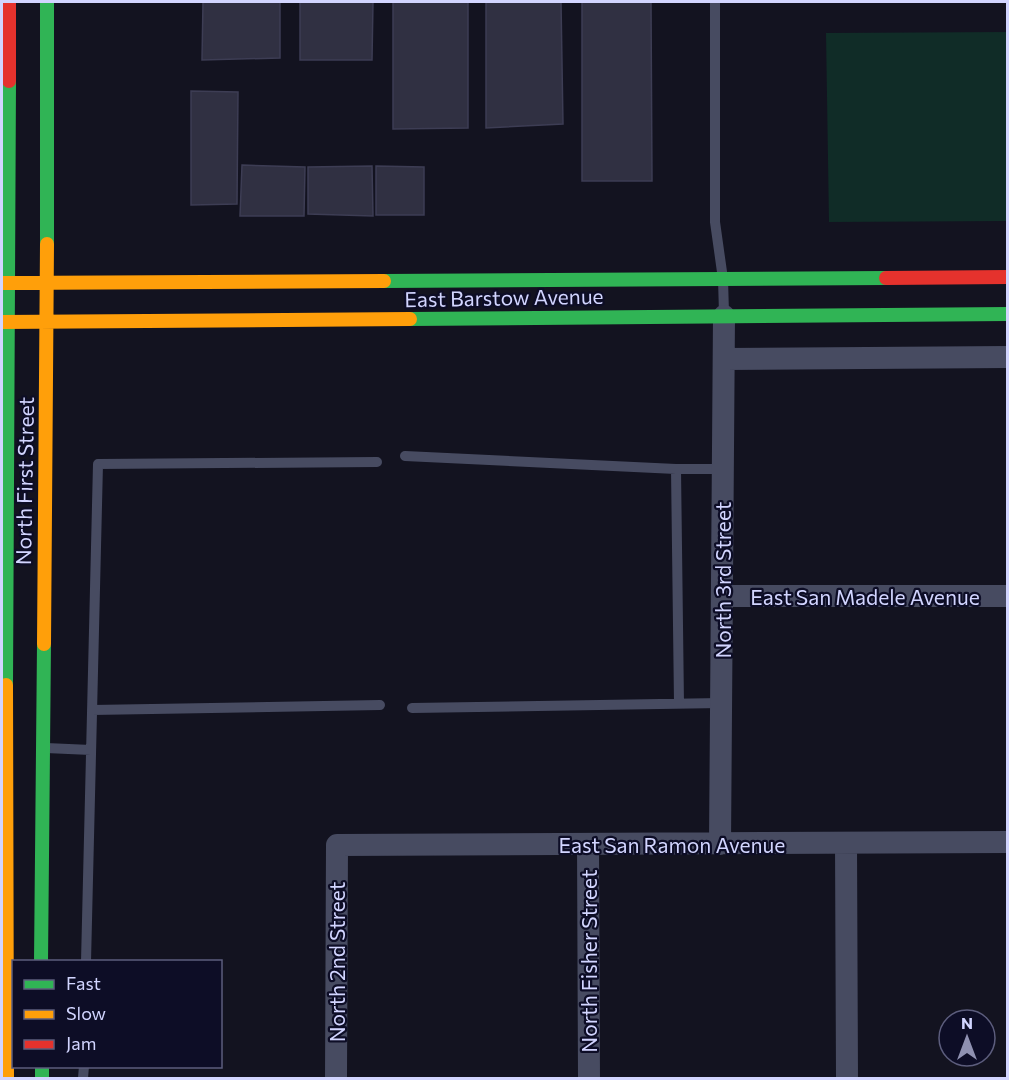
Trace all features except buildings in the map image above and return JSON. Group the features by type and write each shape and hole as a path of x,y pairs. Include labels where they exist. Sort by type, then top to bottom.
{"main road":[{"name":"North First Street","path":"7,1078 4,1012 4,618 9,2"},
{"name":"North First Street","path":"41,960 47,322 47,2"},
{"name":"East Barstow Avenue","path":"5,283 1008,277"},
{"name":"East Barstow Avenue","path":"5,322 1008,314"},
{"path":"4,618 22,625"},
{"path":"31,731 42,748"}],"street":[{"name":"North 3rd Street","path":"720,844 724,316"},
{"path":"724,359 1008,357"},
{"name":"East San Madele Avenue","path":"722,596 1008,596"},
{"path":"846,843 847,1078"},
{"name":"East San Ramon Avenue","path":"337,845 1008,843"},
{"name":"North Fisher Street","path":"588,844 588,1078"},
{"name":"North 2nd Street","path":"336,1078 337,845"},
{"path":"4,891 41,891"}],"lane":[{"path":"715,2 715,222 723,279 724,316"},
{"path":"405,456 676,470 722,470"},
{"path":"86,960 98,464 377,462"},
{"path":"676,470 679,703"},
{"path":"412,708 721,703"},
{"path":"92,710 380,705"},
{"path":"42,748 91,750"}],"green space":[{"path":"1007,32 1007,221 829,222 826,33"}],"traffic: fast":[{"path":"47,2 47,244"},
{"path":"6,685 9,81"},
{"path":"384,281 886,278"},
{"path":"410,319 1008,314"},
{"path":"41,960 44,644"},
{"path":"42,1068 42,1078"}],"traffic: slow":[{"path":"44,644 47,244"},
{"path":"2,283 384,281"},
{"path":"2,322 410,319"},
{"path":"6,685 7,1078"}],"traffic: jam":[{"path":"9,2 9,81"},
{"path":"886,278 1008,277"}]}
